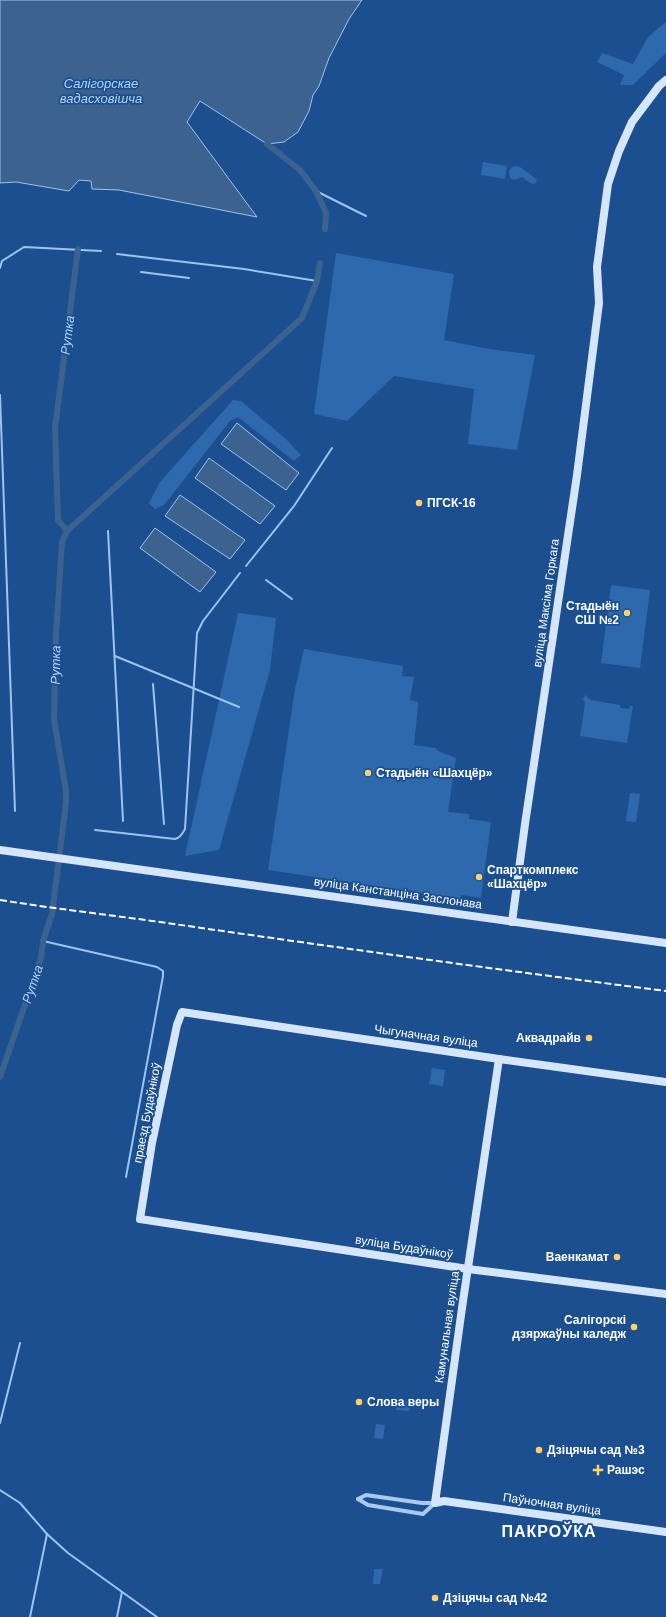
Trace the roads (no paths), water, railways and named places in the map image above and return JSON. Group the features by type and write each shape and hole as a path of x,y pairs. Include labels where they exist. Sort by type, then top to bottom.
{"street":[{"name":"вуліца Максіма Горкага","path":"512,922 525,824 577,475 599,302 597,267 608,184 619,152 632,122 659,86 666,80"},
{"name":"вуліца Канстанціна Заслонава","path":"0,850 666,943"},
{"name":"Чыгуначная вуліца","path":"182,1012 666,1082"},
{"name":"праезд Будаўнікоў","path":"140,1220 152,1143 177,1024 182,1012"},
{"name":"Камунальная вуліца","path":"435,1503 499,1059"},
{"name":"вуліца Будаўнікоў","path":"140,1220 468,1269 666,1294"},
{"path":"366,1495 422,1503 435,1503 424,1514 368,1505 358,1499 366,1495"},
{"name":"Паўночная вуліца","path":"435,1503 444,1501 666,1532"}],"water":[{"name":"Салігорскае вадасховішча","path":"0,0 362,0 349,19 329,58 319,86 313,95 309,111 298,132 284,142 267,144 200,101 187,122 257,217 119,190 92,189 91,181 79,180 69,191 16,182 0,183"},
{"path":"237,423 299,473 286,490 221,444"},
{"path":"209,458 275,506 260,524 195,478"},
{"path":"180,495 245,540 230,559 165,516"},
{"path":"155,528 216,572 200,592 140,548"}],"waterway":[{"path":"267,144 300,170 316,191 326,213 325,229"},
{"path":"316,191 366,216"},
{"path":"0,268 2,261 24,247 101,251"},
{"name":"Рутка","path":"0,1077 41,958 43,941 52,914 66,803 66,791 54,719 56,635 62,542 67,531 58,520 55,428 78,249"},
{"path":"117,254 244,269 317,281"},
{"path":"67,531 302,318 317,281 320,263"},
{"path":"141,272 189,278"},
{"path":"0,395 15,811"},
{"path":"246,566 294,506 332,448"},
{"path":"108,531 123,821"},
{"path":"95,830 175,839 180,837 185,829 197,633 203,621 240,573"},
{"path":"266,580 292,599"},
{"path":"115,656 239,707"},
{"path":"153,684 164,824"},
{"path":"43,941 157,967 163,971 126,1177"},
{"path":"0,1423 20,1343"},
{"path":"0,1490 20,1503 47,1534 68,1553 157,1617"},
{"path":"30,1617 47,1534"},
{"path":"117,1617 122,1592"}],"railway":[{"path":"0,900 666,991"}],"place":[{"name":"ПГСК-16","path":"419,503"},
{"name":"Стадыён СШ №2","path":"627,613"},
{"name":"Стадыён «Шахцёр»","path":"368,773"},
{"name":"Спарткомплекс «Шахцёр»","path":"479,877"},
{"name":"Аквадрайв","path":"589,1038"},
{"name":"Ваенкамат","path":"617,1257"},
{"name":"Салігорскі дзяржаўны каледж","path":"634,1327"},
{"name":"Слова веры","path":"359,1402"},
{"name":"Дзіцячы сад №3","path":"539,1450"},
{"name":"Рашэс","path":"598,1470"},
{"name":"Дзіцячы сад №42","path":"435,1598"}],"district":[{"name":"ПАКРОЎКА","path":"549,1531"}]}
